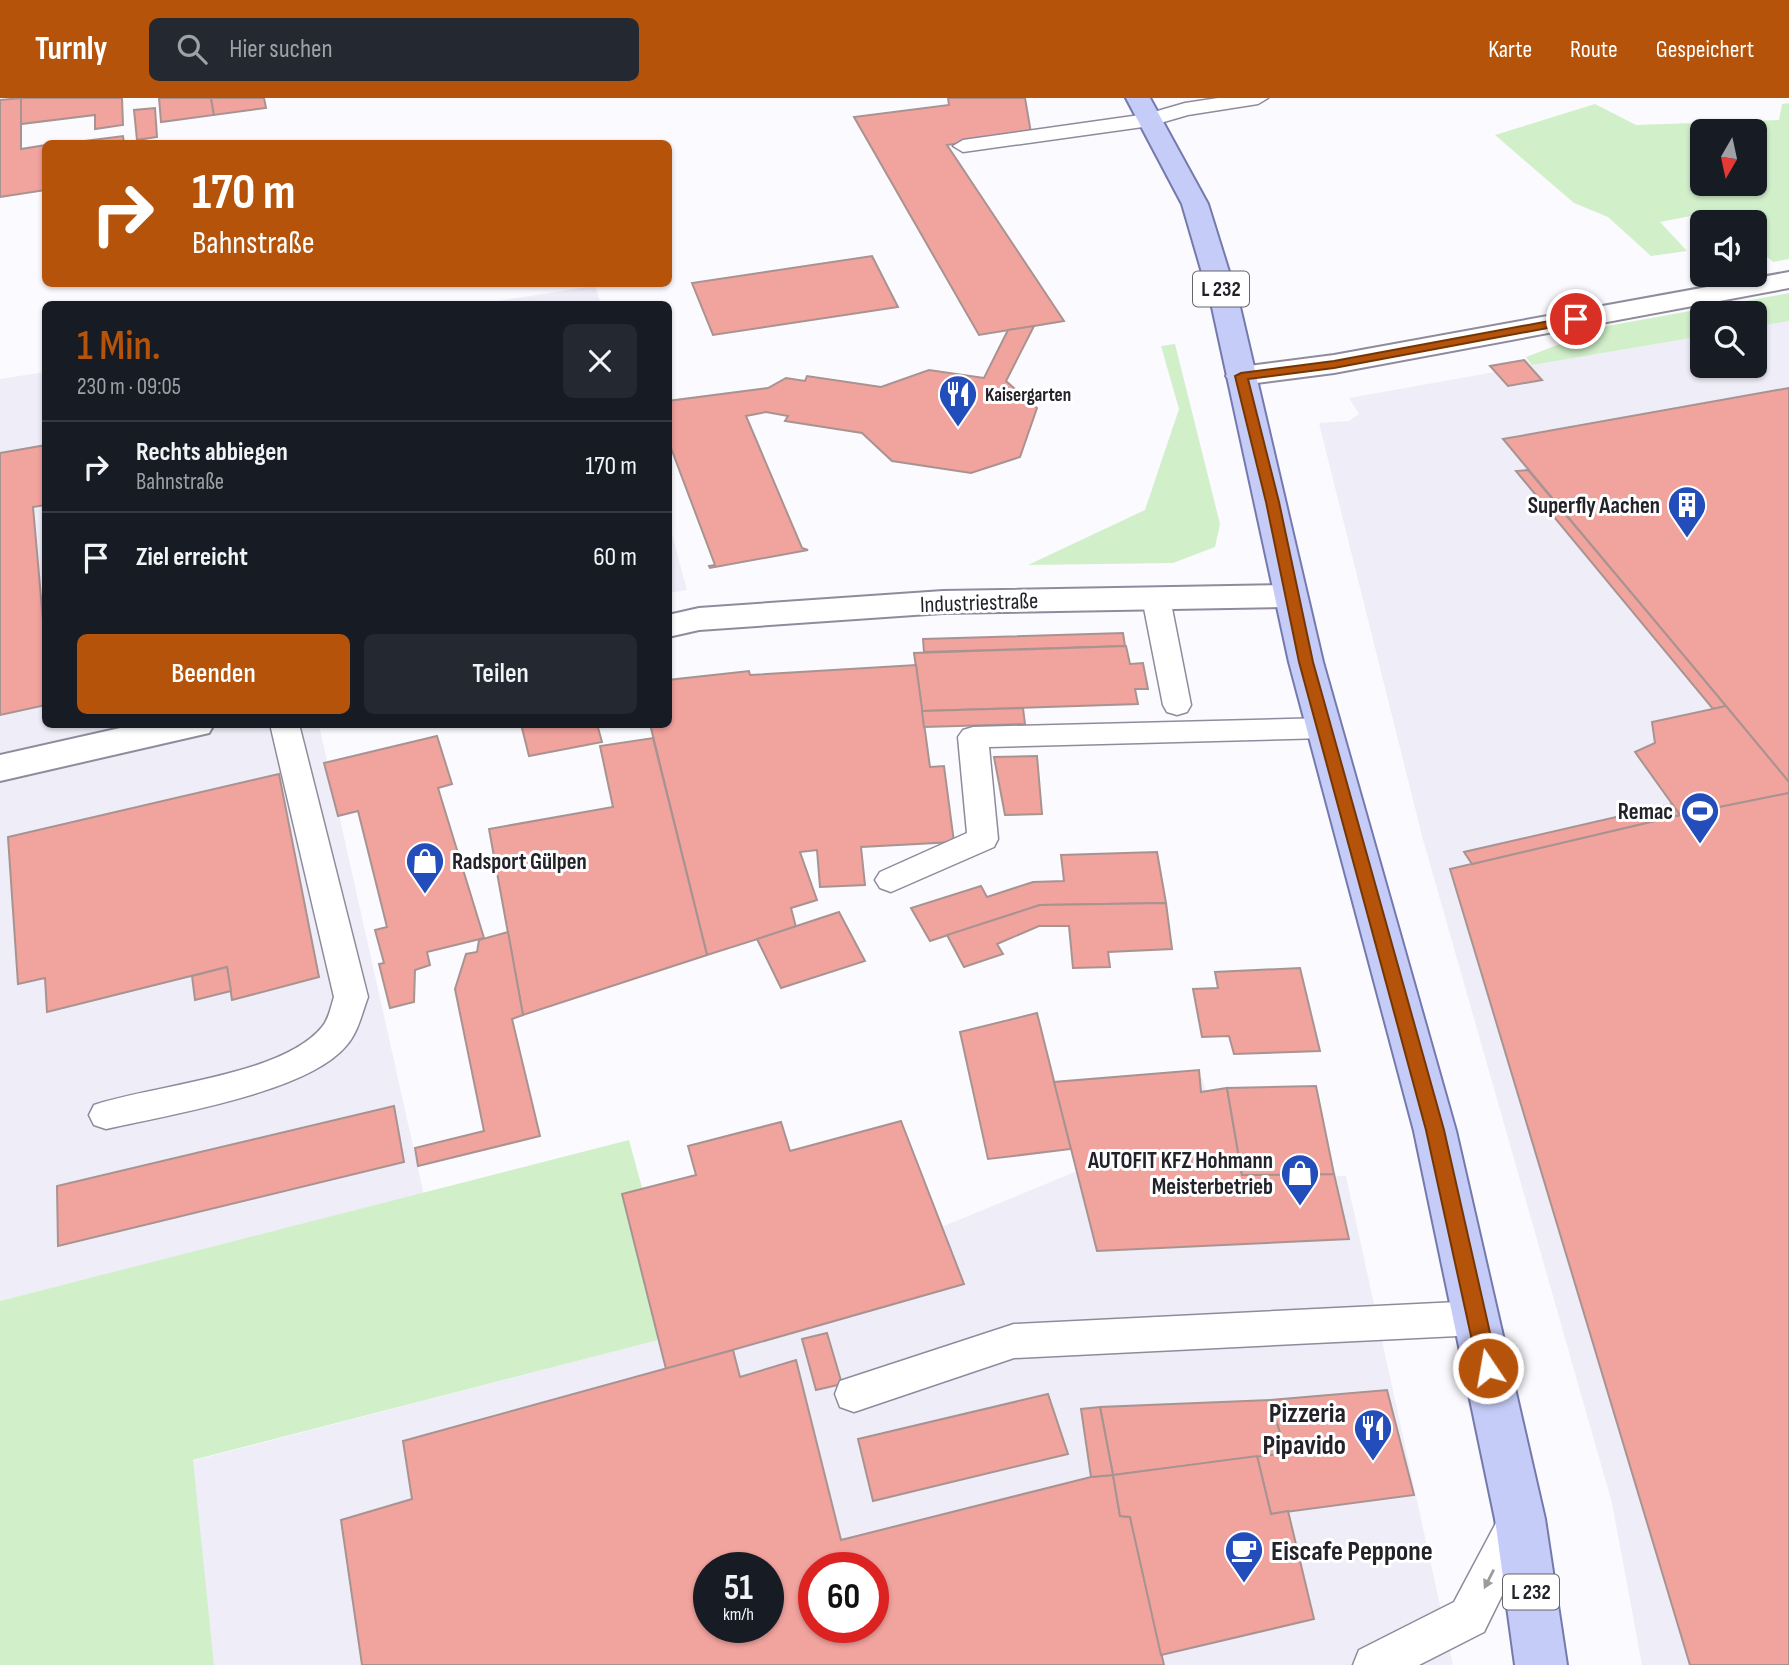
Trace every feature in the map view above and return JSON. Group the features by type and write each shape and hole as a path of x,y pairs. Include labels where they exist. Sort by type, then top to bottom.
{"main road":[{"name":"L 232","path":"1144,109 1195,204 1219,282 1272,502 1290,596 1435,1130 1520,1518 1541,1665"}],"street":[{"path":"1241,376 1334,364 1789,280"},
{"name":"Industriestraße","path":"672,623 943,602 1290,596"},
{"path":"0,768 178,728"}],"lane":[{"path":"963,146 1144,109 1185,109 1258,98"},
{"path":"1156,598 1177,705"},
{"path":"106,1115 287,1069 318,1052 336,1035 351,997 285,728"},
{"path":"891,880 982,839 972,737 1325,728"},
{"path":"854,1394 1014,1341 1478,1318"},
{"path":"1374,1665 1469,1617 1520,1518"}],"shaded area":[{"path":"595,287 600,301 497,301"},
{"path":"1789,321 1789,1665 1642,1665 1612,1503 1422,836 1319,423 1349,421 1359,414 1349,398 1495,372 1490,366 1527,359 1532,365 1690,338 1690,378 1767,378 1767,325"},
{"path":"42,372 42,728 320,728 424,1195 0,1301 0,379"},
{"path":"672,534 687,590 672,592"},
{"path":"1202,1078 1236,1180 1346,1176 1453,1665 214,1665 192,1461 682,1334 1087,1167 1076,1092"}],"green space":[{"path":"1789,103 1789,259 1773,262 1767,257 1767,210 1690,210 1690,216 1660,222 1687,251 1651,256 1608,217 1574,203 1495,135 1595,104 1636,125 1690,123 1690,196 1768,196 1768,120 1779,120 1782,104"},
{"path":"1789,293 1789,321 1767,325 1767,301 1745,301"},
{"path":"1690,311 1690,338 1532,365 1526,357 1607,326"},
{"path":"1175,344 1220,524 1215,547 1173,563 1028,565 1145,510 1179,409 1161,346"},
{"path":"629,1140 682,1334 193,1460 214,1665 0,1665 0,1301"}],"building":[{"path":"21,98 21,149 42,146 42,191 0,197 0,100"},
{"path":"21,98 122,98 123,125 95,129 95,115 21,124"},
{"path":"159,98 211,98 214,115 161,122"},
{"path":"211,98 264,98 266,108 214,115"},
{"path":"948,98 1025,98 1031,133 947,145 1064,321 979,335 854,117 949,105"},
{"path":"155,108 157,137 137,140 134,110"},
{"path":"123,136 124,140 92,140"},
{"path":"872,256 898,307 713,335 692,283"},
{"path":"1034,326 1006,381 1037,408 1020,457 971,473 892,461 862,433 785,421 788,416 766,412 746,416 802,548 808,550 710,568 709,566 715,565 672,451 672,400 768,388 786,378 805,381 807,376 881,387 929,370 984,378 1008,330"},
{"path":"1524,360 1542,380 1508,386 1490,366"},
{"name":"Superfly Aachen","path":"1789,388 1789,782 1503,439"},
{"path":"42,446 42,506 33,507 42,609 42,706 0,715 0,453"},
{"path":"1528,470 1726,706 1713,709 1516,471"},
{"path":"1123,633 1125,646 924,652 923,639"},
{"path":"1126,646 1130,664 1143,663 1148,689 1135,689 1138,704 922,711 914,653"},
{"path":"916,665 930,767 944,766 954,842 861,847 865,885 820,887 817,850 800,852 817,900 791,908 796,927 707,955 651,728 672,728 672,680 749,671 750,675"},
{"path":"1726,706 1789,782 1789,793 1680,815 1635,752 1655,743 1652,722"},
{"path":"1023,708 1025,724 924,727 922,711"},
{"path":"522,728 598,728 602,742 529,756"},
{"name":"Radsport Gülpen","path":"437,736 452,784 438,788 484,938 427,952 430,965 415,970 414,1002 390,1008 379,964 384,963 375,930 387,927 358,811 338,816 324,763"},
{"path":"653,738 707,955 523,1015 489,829 613,807 600,746"},
{"path":"1037,756 1042,814 1005,815 994,757"},
{"path":"279,774 319,977 232,1000 227,967 47,1012 45,978 18,984 8,837"},
{"path":"1789,793 1789,1665 1690,1665 1450,869 1680,815"},
{"path":"1672,804 1680,815 1472,864 1464,852"},
{"path":"1157,852 1166,903 1040,905 930,941 911,908 981,886 987,897 1033,882 1064,881 1061,855"},
{"path":"1166,903 1172,949 1108,952 1110,967 1073,968 1069,926 1039,926 997,944 1003,954 964,967 947,935 1040,905"},
{"path":"839,912 865,961 781,988 757,939"},
{"path":"508,932 523,1015 512,1019 540,1136 418,1166 415,1148 484,1131 455,989 466,954 477,952 479,940"},
{"path":"227,967 231,991 195,1000 192,976"},
{"path":"1300,968 1320,1051 1234,1054 1229,1036 1202,1037 1193,989 1218,988 1215,972"},
{"path":"1037,1013 1071,1149 988,1159 960,1032"},
{"path":"1199,1070 1201,1092 1227,1088 1242,1175 1334,1174 1349,1239 1097,1251 1054,1082"},
{"path":"1316,1086 1334,1174 1242,1175 1227,1088"},
{"path":"394,1106 404,1162 58,1246 57,1186"},
{"path":"901,1121 964,1284 666,1369 622,1194 696,1175 688,1146 781,1122 790,1151"},
{"path":"827,1333 842,1384 816,1390 802,1339"},
{"path":"733,1350 740,1377 796,1360 841,1540 1091,1477 1113,1475 1120,1516 1130,1517 1164,1665 362,1665 341,1520 412,1499 403,1441"},
{"path":"1387,1390 1414,1495 1271,1514 1257,1456 1286,1453 1270,1400"},
{"path":"1048,1394 1068,1454 873,1501 858,1439"},
{"path":"1270,1400 1286,1453 1113,1475 1100,1407"},
{"path":"1100,1407 1113,1475 1091,1477 1081,1409"},
{"path":"1257,1456 1271,1514 1288,1511 1314,1619 1161,1655 1130,1517 1120,1516 1113,1475"}],"place":[{"name":"Kaisergarten","path":"958,428"},
{"name":"Superfly Aachen","path":"1687,539"},
{"name":"Remac","path":"1700,845"},
{"name":"Radsport Gülpen","path":"425,895"},
{"name":"AUTOFIT KFZ Hohmann Meisterbetrieb","path":"1300,1207"},
{"name":"Pizzeria Pipavido","path":"1373,1462"},
{"name":"Eiscafe Peppone","path":"1244,1584"}],"route":[{"path":"1488,1368 1435,1130 1306,662 1272,502 1241,376 1334,364 1576,319"}]}
